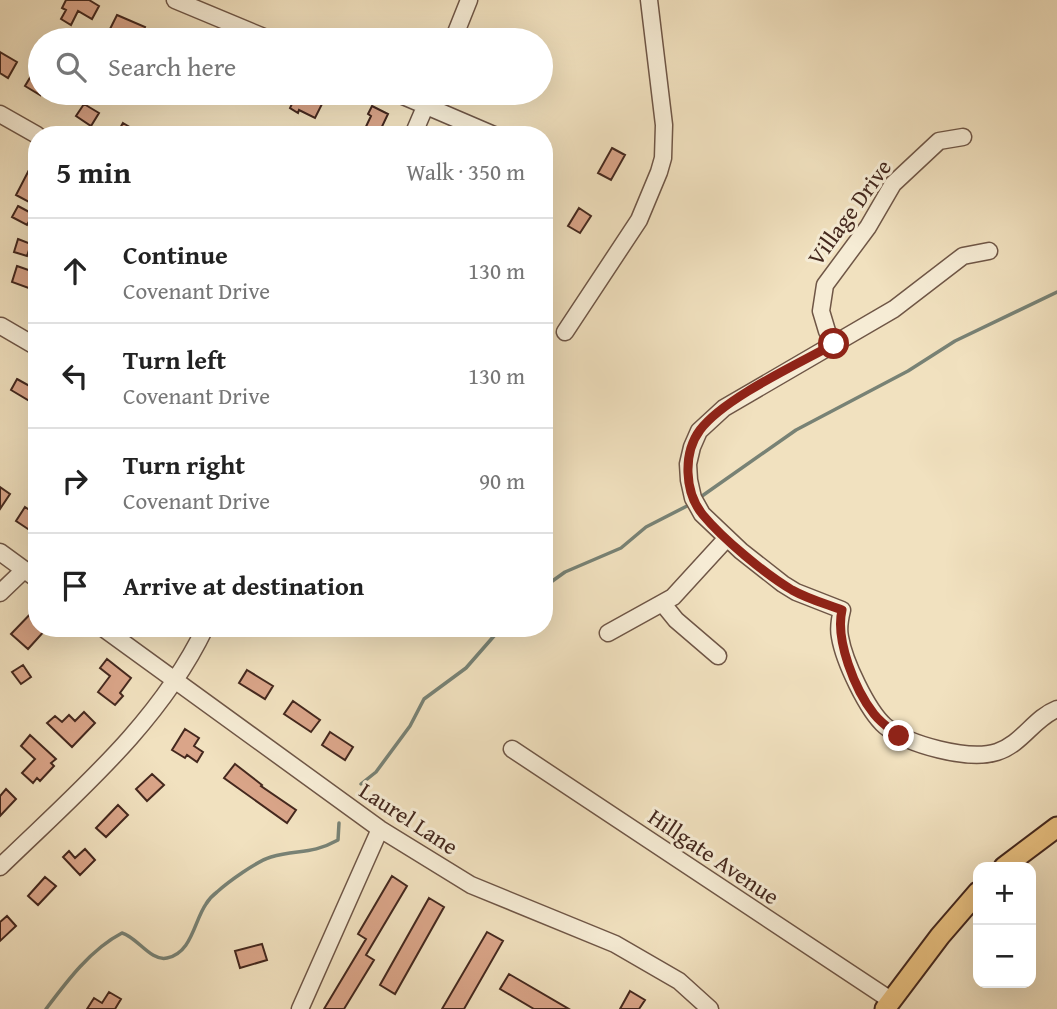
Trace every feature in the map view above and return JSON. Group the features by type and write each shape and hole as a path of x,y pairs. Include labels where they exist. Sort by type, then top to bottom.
{"main road":[{"path":"1011,862 1057,827"},
{"path":"888,1005 940,936 973,898"}],"street":[{"path":"175,0 242,28"},
{"path":"458,28 469,0"},
{"path":"565,332 639,220 663,158 664,125 649,0"},
{"path":"417,126 426,105"},
{"path":"439,105 478,126"},
{"path":"0,114 28,130"},
{"name":"Village Drive","path":"834,344 821,310 825,285 868,226 893,184 939,141 962,137"},
{"path":"989,251 963,256 894,309 724,408 699,431 692,447 688,464 693,498 702,514 727,538 783,584 842,610 839,636 857,684 873,713 899,736 948,750 989,753 1013,744 1038,721 1057,709"},
{"path":"1,326 28,342"},
{"path":"608,633 673,597 727,538"},
{"path":"0,552 28,573"},
{"path":"0,593 28,575"},
{"path":"663,604 676,620 718,656"},
{"name":"Laurel Lane","path":"115,637 380,829 471,885 615,944 679,981 710,1009"},
{"path":"0,867 121,747 176,682 200,637"},
{"name":"Hillgate Avenue","path":"512,750 888,1005"},
{"path":"300,1009 380,829"}],"building":[{"path":"66,0 89,0 99,6 92,19 78,11 71,25 61,19 66,10 62,8"},
{"path":"117,15 145,27 145,28 110,28"},
{"path":"0,52 17,62 8,78 0,73"},
{"path":"83,105 99,113 91,126 76,116"},
{"path":"291,105 322,105 315,118 290,108"},
{"path":"372,106 388,114 382,126 366,126 371,116 368,114"},
{"path":"612,148 625,155 611,180 598,173"},
{"path":"28,172 28,201 16,195"},
{"path":"18,206 28,211 28,223 27,225 12,217"},
{"path":"579,208 591,216 580,233 568,226"},
{"path":"18,239 28,243 27,256 14,252"},
{"path":"17,266 28,270 28,288 12,282"},
{"path":"17,379 28,385 28,400 11,390"},
{"path":"0,487 10,494 0,509"},
{"path":"25,507 28,509 28,529 16,521"},
{"path":"28,616 28,637 39,637 28,649 11,634"},
{"path":"107,659 131,678 120,693 123,696 115,705 98,692 110,676 100,668"},
{"path":"23,665 31,677 21,684 12,672"},
{"path":"247,670 273,686 265,699 239,683"},
{"path":"293,701 320,720 311,732 284,714"},
{"path":"84,712 95,723 72,747 47,723 55,716 62,722 69,715 75,721"},
{"path":"185,729 199,738 194,746 203,752 197,762 172,750"},
{"path":"330,732 353,747 345,760 322,745"},
{"path":"30,735 56,759 51,763 54,766 40,781 37,778 33,783 22,773 35,759 21,746"},
{"path":"235,764 296,810 287,823 224,778"},
{"path":"152,774 164,785 147,801 136,789"},
{"path":"6,789 16,799 0,816 0,796"},
{"path":"118,805 128,815 106,837 96,828"},
{"path":"85,849 95,860 80,875 63,857 69,851 75,858"},
{"path":"392,876 407,886 366,955 374,960 344,1009 324,1009 366,939 358,934"},
{"path":"45,877 56,886 38,905 28,896"},
{"path":"429,898 444,907 395,994 380,985"},
{"path":"7,916 16,926 0,941 0,922"},
{"path":"487,932 503,941 464,1009 442,1009"},
{"path":"262,944 267,960 240,968 235,951"},
{"path":"509,974 569,1009 534,1009 500,989"},
{"path":"630,991 645,1000 639,1009 620,1009"},
{"path":"109,992 121,999 115,1009 87,1009 94,998 102,1003"}],"waterway":[{"path":"702,496 796,430 908,371 955,341 1057,292"},
{"path":"553,581 565,572 621,548 646,527 687,506"},
{"path":"361,784 376,772 410,726 424,699 466,668 493,637"},
{"path":"46,1009 80,967 100,948 122,933 155,956 167,958 175,955 187,943 207,902 222,888 265,859 320,848 338,840 339,823"}],"route":[{"path":"834,344 752,390 710,419 699,431 692,447 688,464 689,480 693,498 702,514 741,551 796,592 842,610 839,636 857,684 873,713 899,736"}]}
